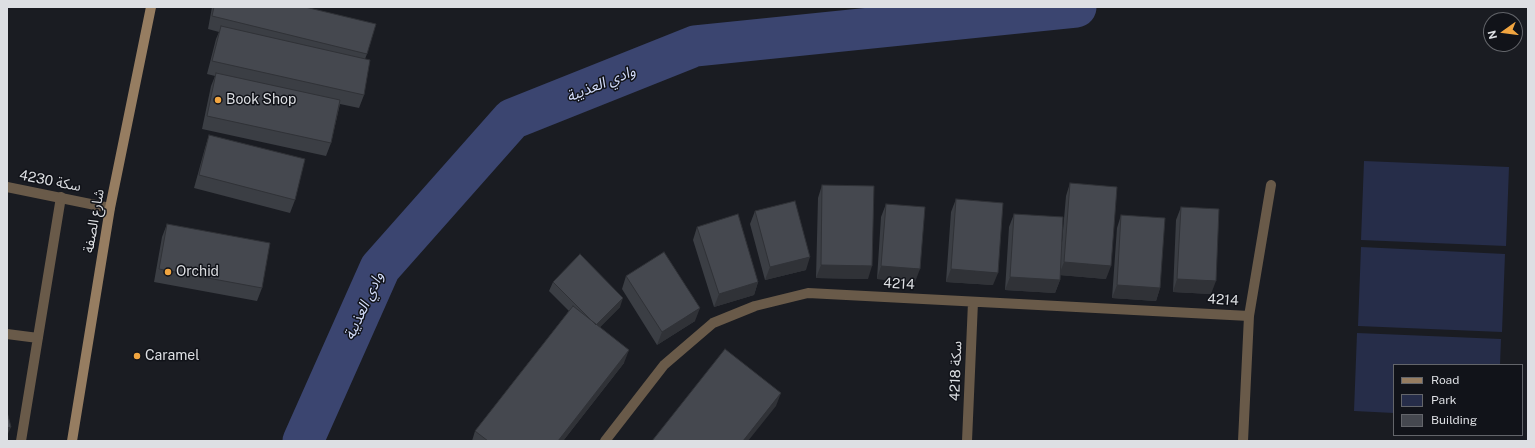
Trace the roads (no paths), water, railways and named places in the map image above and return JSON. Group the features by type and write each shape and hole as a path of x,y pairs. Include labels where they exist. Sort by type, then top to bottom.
{"street":[{"name":"شارع الصفة","path":"72,441 110,208 151,7"},
{"path":"1243,441 1249,316 1271,185"},
{"name":"سكة 4230","path":"7,187 110,208"},
{"path":"21,441 61,197"},
{"name":"4214","path":"605,441 664,365 713,324 755,306 808,293 1249,316"},
{"name":"سكة 4218","path":"967,441 973,302"},
{"path":"7,334 38,338"}],"waterway":[{"name":"وادي العذيبة","path":"303,441 380,268 512,119 695,46 1076,7"}],"place":[{"name":"Book Shop","path":"218,100"},
{"name":"Orchid","path":"168,272"},
{"name":"Caramel","path":"137,356"}]}
